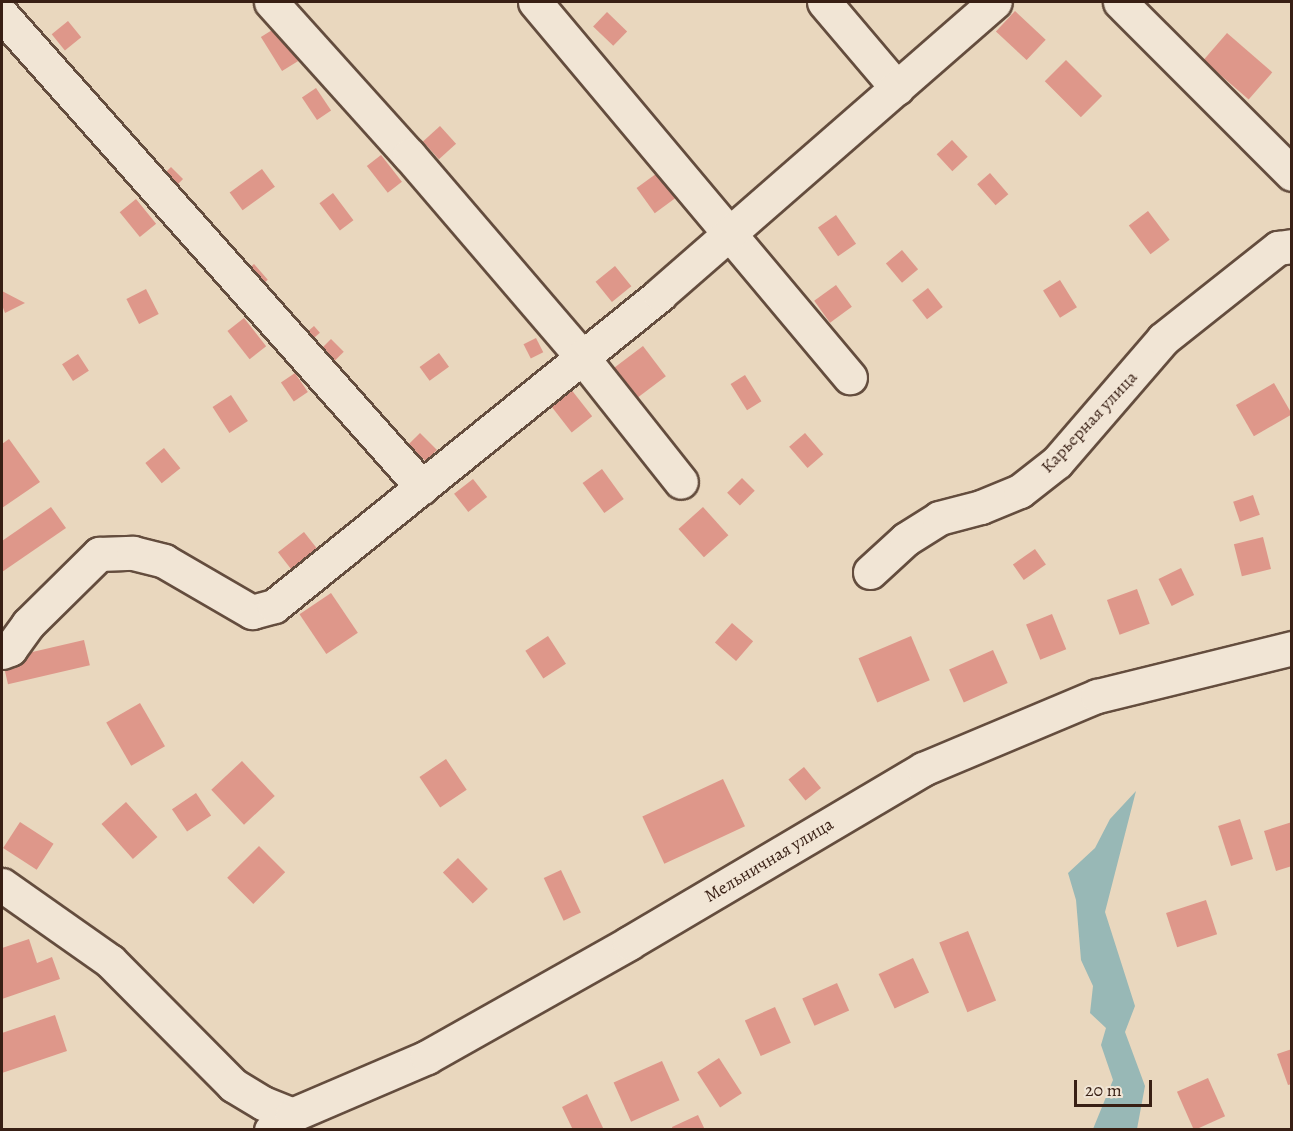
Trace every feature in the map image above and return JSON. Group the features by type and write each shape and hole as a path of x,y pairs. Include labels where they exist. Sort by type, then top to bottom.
{"street":[{"path":"271,2 409,155 582,357 681,482"},
{"path":"535,2 850,377"},
{"path":"824,2 897,88"},
{"path":"2,652 10,649 28,624 99,554 133,553 164,561 252,612 274,606 582,357 730,233 995,2"},
{"path":"1120,2 1292,174"},
{"path":"2,15 422,487"},
{"name":"Карьерная улица","path":"870,572 906,539 939,518 981,507 1020,491 1057,462 1163,339 1278,248 1292,246"},
{"name":"Мельничная улица","path":"282,1122 427,1057 629,943 922,769 1097,696 1292,648"},
{"path":"2,885 110,961 233,1085 263,1103 282,1122"}],"water":[{"path":"1136,791 1105,912 1135,1006 1125,1032 1145,1086 1137,1129 1093,1129 1113,1080 1101,1045 1106,1028 1090,1013 1093,986 1081,960 1076,900 1068,873 1095,848 1110,819"}],"building":[{"path":"1015,11 1046,40 1027,60 996,31"},
{"path":"607,12 627,31 613,46 593,26"},
{"path":"68,21 81,37 65,51 52,34"},
{"path":"277,27 298,61 282,71 261,37"},
{"path":"1227,33 1272,72 1249,100 1203,60"},
{"path":"1066,60 1102,96 1081,117 1045,81"},
{"path":"316,88 331,110 317,120 302,98"},
{"path":"440,126 456,144 439,159 423,141"},
{"path":"952,140 968,157 952,171 937,154"},
{"path":"381,155 402,182 388,193 367,166"},
{"path":"171,167 183,179 172,190 160,178"},
{"path":"262,169 275,187 243,210 230,193"},
{"path":"660,171 678,196 655,213 637,188"},
{"path":"990,173 1008,194 996,205 977,184"},
{"path":"333,193 353,220 340,230 319,203"},
{"path":"136,199 156,224 140,237 120,212"},
{"path":"1148,211 1170,240 1150,254 1129,225"},
{"path":"836,215 856,244 838,256 818,228"},
{"path":"902,250 918,269 902,283 886,263"},
{"path":"254,264 268,280 259,288 245,272"},
{"path":"615,266 631,286 612,302 596,282"},
{"path":"1060,280 1077,307 1060,318 1043,291"},
{"path":"836,285 852,307 830,323 814,301"},
{"path":"928,288 943,307 927,319 912,300"},
{"path":"146,289 159,314 139,324 126,299"},
{"path":"2,291 25,303 5,313 2,305"},
{"path":"244,318 266,346 250,359 227,331"},
{"path":"314,326 320,333 309,342 303,335"},
{"path":"536,338 543,352 531,359 524,344"},
{"path":"331,339 344,352 332,364 319,351"},
{"path":"643,346 666,376 637,398 614,368"},
{"path":"439,353 449,367 430,381 420,367"},
{"path":"78,354 89,371 73,381 62,364"},
{"path":"295,373 308,392 294,402 281,383"},
{"path":"745,375 761,401 747,410 731,384"},
{"path":"1274,383 1292,414 1254,436 1236,405"},
{"path":"570,388 592,416 572,432 550,404"},
{"path":"231,395 248,421 229,433 213,407"},
{"path":"420,433 437,450 426,461 409,444"},
{"path":"805,433 823,454 808,468 789,447"},
{"path":"9,439 40,482 2,508 2,444"},
{"path":"164,448 180,468 162,483 145,463"},
{"path":"602,469 624,499 604,513 583,483"},
{"path":"742,478 755,491 740,506 727,493"},
{"path":"473,479 487,497 468,512 454,494"},
{"path":"1253,495 1260,515 1240,522 1233,502"},
{"path":"51,507 66,528 2,572 2,541"},
{"path":"703,507 728,535 704,557 678,529"},
{"path":"304,532 318,550 292,570 278,552"},
{"path":"1263,537 1271,569 1242,576 1234,544"},
{"path":"1035,549 1046,565 1024,580 1013,564"},
{"path":"1181,568 1194,595 1172,606 1159,579"},
{"path":"1137,589 1150,624 1120,635 1107,600"},
{"path":"331,593 358,633 326,654 299,614"},
{"path":"1052,614 1066,649 1040,660 1026,624"},
{"path":"732,623 753,641 736,661 715,643"},
{"path":"548,636 566,664 543,678 525,651"},
{"path":"911,636 930,680 877,702 859,658"},
{"path":"84,640 90,665 8,684 2,659"},
{"path":"993,650 1008,683 964,702 949,670"},
{"path":"140,703 165,746 131,766 106,722"},
{"path":"446,759 467,790 440,808 419,777"},
{"path":"242,761 275,796 244,825 211,790"},
{"path":"804,767 821,788 805,801 788,780"},
{"path":"723,779 745,826 664,864 642,817"},
{"path":"196,793 211,815 187,832 172,809"},
{"path":"126,802 157,837 133,859 101,824"},
{"path":"1240,819 1253,859 1231,866 1218,826"},
{"path":"20,822 54,844 37,870 3,848"},
{"path":"1292,822 1292,866 1276,871 1264,831"},
{"path":"259,846 285,872 253,904 227,878"},
{"path":"458,858 488,889 473,904 443,873"},
{"path":"561,870 581,913 564,921 544,878"},
{"path":"1206,900 1217,934 1177,947 1166,913"},
{"path":"968,931 996,1001 967,1012 939,943"},
{"path":"29,939 37,963 52,957 60,979 2,999 2,948"},
{"path":"913,958 929,992 895,1008 879,974"},
{"path":"837,983 849,1010 814,1026 802,998"},
{"path":"775,1007 791,1043 761,1056 745,1020"},
{"path":"55,1015 67,1051 2,1073 2,1033"},
{"path":"1292,1049 1292,1084 1288,1085 1277,1054"},
{"path":"719,1058 742,1093 720,1107 697,1072"},
{"path":"662,1061 679,1100 631,1122 614,1083"},
{"path":"1208,1078 1225,1116 1194,1130 1177,1092"},
{"path":"587,1094 604,1130 573,1130 562,1107"},
{"path":"698,1115 705,1130 673,1130 672,1127"}]}
